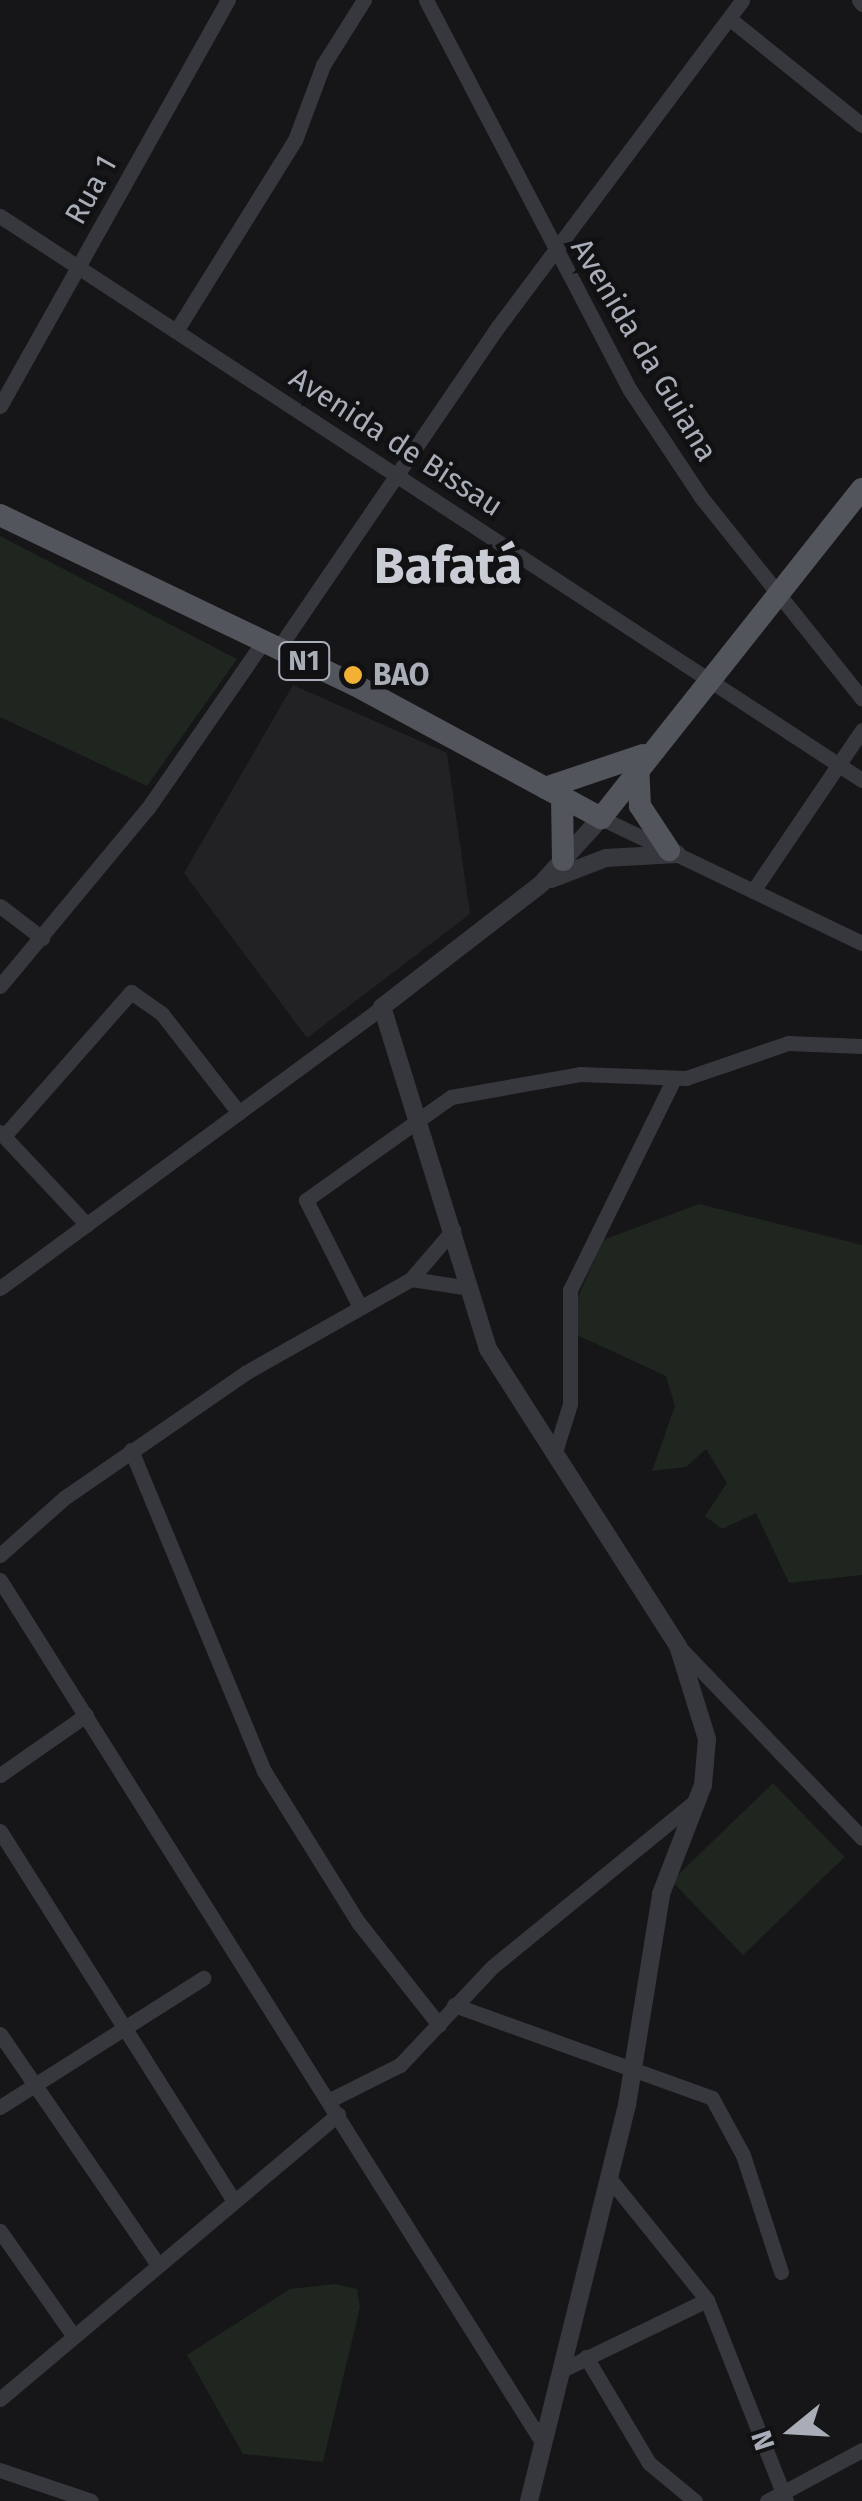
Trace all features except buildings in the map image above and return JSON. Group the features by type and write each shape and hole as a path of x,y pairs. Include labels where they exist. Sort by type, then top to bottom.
{"main road":[{"path":"601,818 642,759 862,489"},
{"name":"N1","path":"0,516 270,645 601,818"},
{"path":"563,860 553,792 642,759"},
{"path":"642,759 640,806 673,852"}],"street":[{"name":"Rua 1","path":"0,406 228,0"},
{"path":"176,331 295,140 323,65 364,0"},
{"name":"Avenida da Guiana","path":"426,0 553,255 701,497 862,699"},
{"path":"0,986 148,808 399,477 553,255 742,0"},
{"path":"730,19 862,125"},
{"name":"Avenida de Bissau","path":"0,216 862,780"},
{"path":"753,891 862,730"},
{"path":"0,1288 382,1007 541,884 601,818 862,943"},
{"path":"541,884 606,858 673,852"},
{"path":"0,906 42,938"},
{"path":"87,1225 2,1134 131,992 162,1014 239,1113"},
{"path":"382,1007 488,1348 678,1646 862,1838"},
{"path":"360,1307 306,1200 418,1116 451,1097 546,1078 674,1078 788,1043 862,1046"},
{"path":"554,1455 570,1404 570,1290 674,1078"},
{"path":"0,1555 132,1450 410,1279 454,1230"},
{"path":"410,1279 470,1288"},
{"path":"132,1450 264,1771 358,1922 439,2024"},
{"path":"0,1580 540,2439"},
{"path":"528,2501 540,2439 609,2178 632,2073 666,1875 697,1800 707,1739 678,1646"},
{"path":"0,1776 86,1715"},
{"path":"0,2399 334,2107 400,2065 454,2005 697,1800"},
{"path":"0,1831 128,2026 233,2199"},
{"path":"0,2107 203,1978"},
{"path":"454,2005 632,2073 712,2098 743,2155 781,2272"},
{"path":"0,2034 156,2262"},
{"path":"609,2178 707,2300 786,2498"},
{"path":"0,2231 72,2334"},
{"path":"560,2371 707,2300"},
{"path":"586,2357 650,2463 695,2501"},
{"path":"767,2501 786,2498 862,2450"},
{"path":"0,2470 91,2501"}],"shaded area":[{"path":"0,536 237,659 147,786 0,717"},
{"path":"293,685 447,753 470,914 307,1038 184,873"},
{"path":"699,1204 862,1245 862,1575 789,1583 756,1513 722,1529 705,1516 727,1483 706,1449 686,1467 652,1471 675,1406 666,1376 564,1329 603,1240"},
{"path":"773,1783 845,1857 743,1955 672,1881"},
{"path":"335,2284 357,2289 360,2307 323,2462 243,2454 187,2355 290,2289"}],"place":[{"name":"BAO","path":"353,675"}],"district":[{"name":"Bafatá","path":"448,567"}]}
